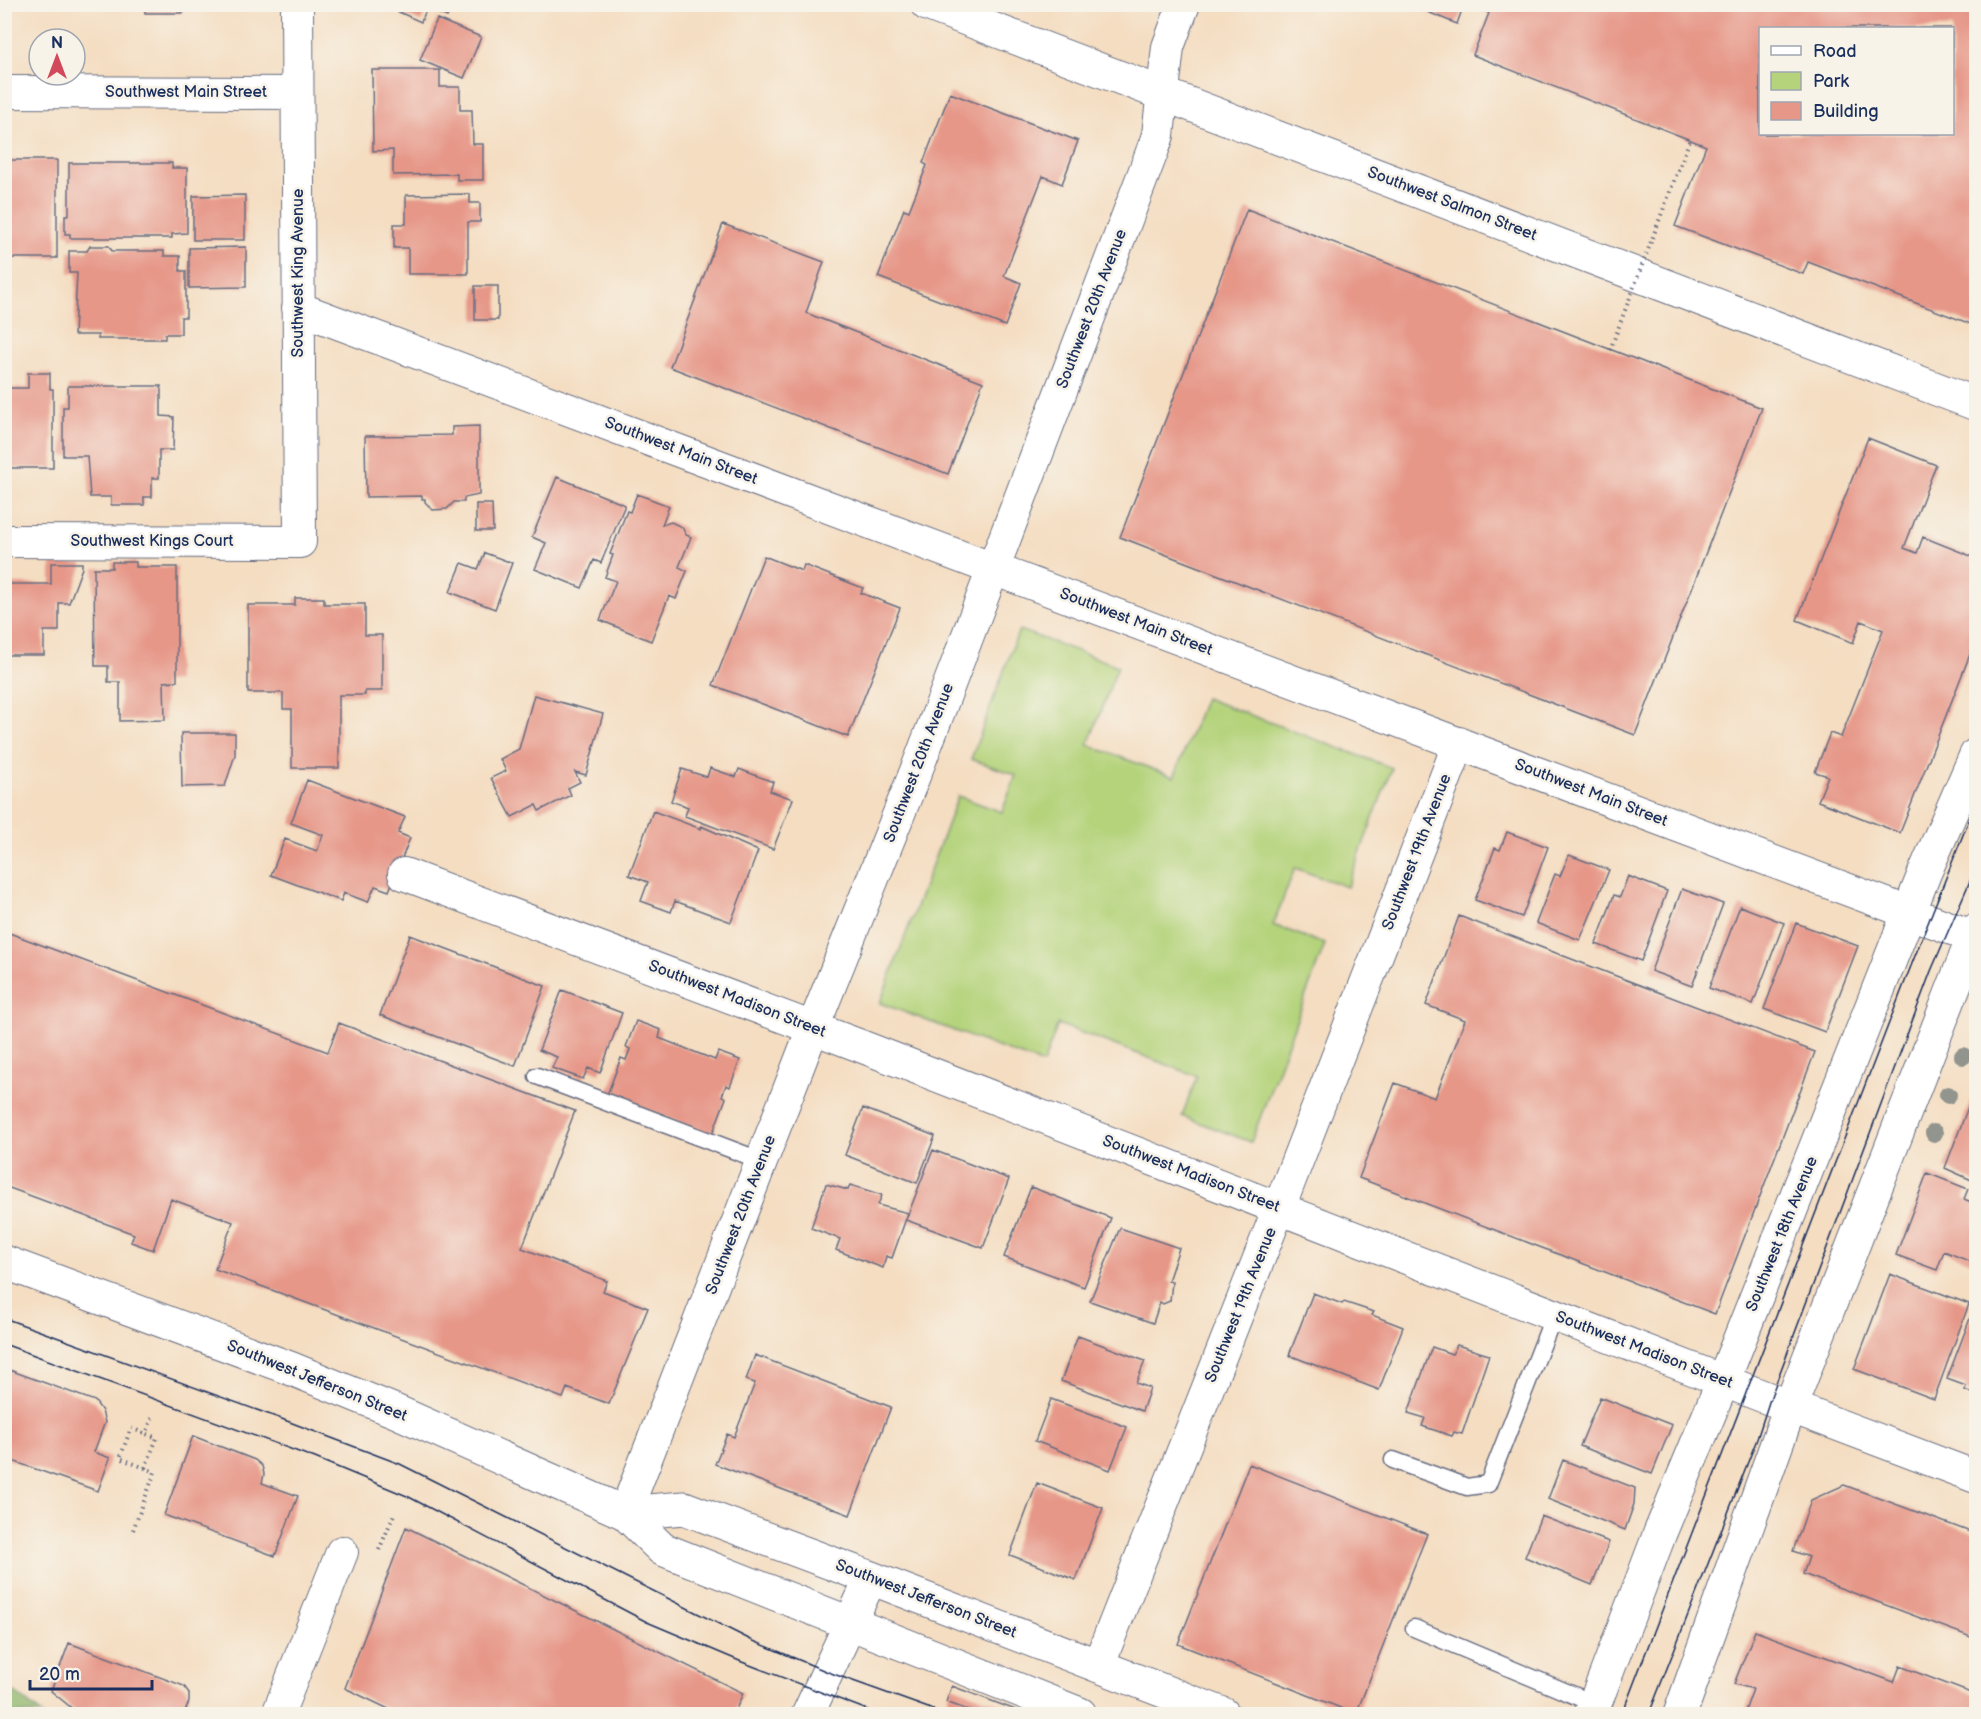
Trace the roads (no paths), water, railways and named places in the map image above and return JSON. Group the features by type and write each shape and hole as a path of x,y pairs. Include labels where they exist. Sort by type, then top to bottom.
{"street":[{"name":"Southwest King Avenue","path":"297,4 300,542"},
{"name":"Southwest Salmon Street","path":"927,4 1977,404"},
{"name":"Southwest 20th Avenue","path":"625,1513 813,1028 908,792 1155,144 1168,47 1184,4"},
{"name":"Southwest Main Street","path":"4,92 296,93"},
{"name":"Southwest Main Street","path":"298,308 1909,912 1975,933"},
{"name":"Southwest Kings Court","path":"4,541 300,542"},
{"name":"Southwest 19th Avenue","path":"1098,1666 1459,743"},
{"name":"Southwest 18th Avenue","path":"1593,1709 1660,1533 1724,1381 1909,912 1977,755"},
{"name":"Southwest Madison Street","path":"404,874 813,1028 1790,1407 1977,1477"},
{"path":"1680,1714 1790,1407 1975,933"},
{"name":"Southwest Jefferson Street","path":"4,1262 292,1369 395,1412 625,1513 662,1549 1080,1714"},
{"name":"Southwest Jefferson Street","path":"625,1513 684,1508 1223,1714"},
{"path":"281,1714 342,1552"},
{"path":"808,1714 871,1578"}],"lane":[{"path":"537,1076 762,1161"},
{"path":"1393,1460 1467,1487 1488,1484 1554,1315"},
{"path":"1414,1628 1593,1709"}],"tram line":[{"path":"1622,1714 1976,802"},
{"path":"1649,1714 1757,1439 1931,971 1976,867"},
{"path":"4,1318 400,1464 751,1640 828,1672 945,1714"},
{"path":"4,1344 315,1458 407,1496 647,1622 742,1662 878,1714"}]}
